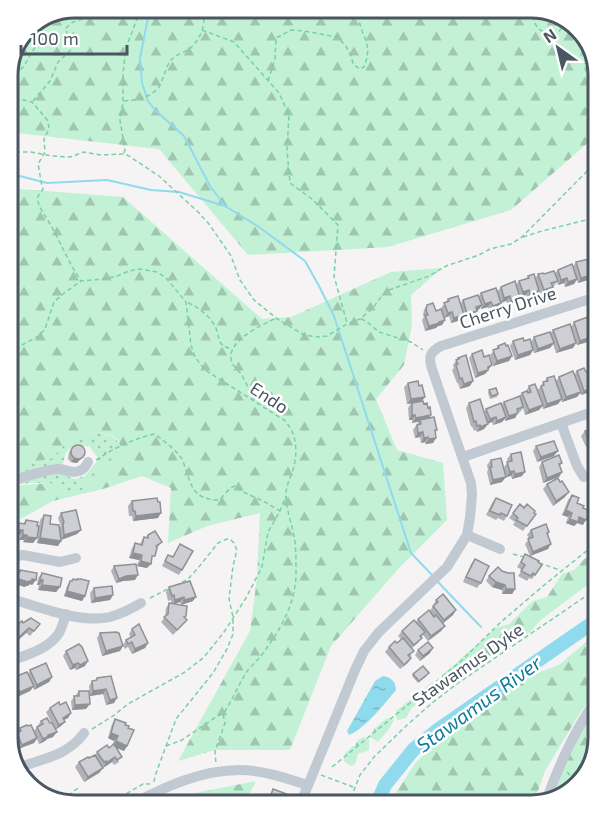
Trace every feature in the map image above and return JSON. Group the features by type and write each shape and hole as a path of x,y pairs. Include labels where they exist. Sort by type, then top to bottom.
{"street":[{"name":"Cherry Drive","path":"430,356 441,346 588,300"},
{"path":"306,795 313,784 364,651 379,632 447,567 466,535 470,517 471,483 432,369 430,356"},
{"path":"464,457 588,414"},
{"path":"561,423 577,466 584,477"},
{"path":"18,479 51,470 73,472 84,468 88,463"},
{"path":"466,535 500,549"},
{"path":"18,556 60,562 76,558"},
{"path":"18,601 88,619 108,618 124,613 141,603"},
{"path":"18,658 45,647 53,640 60,632 66,615"},
{"path":"549,792 558,769 588,710"},
{"path":"25,765 62,753 78,741 84,733"},
{"path":"145,795 156,788 216,771 257,772 313,784"}],"path":[{"path":"32,102 50,81 58,62 72,49 74,41 67,34 66,28 73,22 85,18"},
{"path":"124,154 120,120 123,73 126,48 138,18"},
{"path":"123,101 144,98 158,88 173,58 195,43 202,30 204,18"},
{"path":"268,81 275,59 276,38 291,30 337,37 351,55 352,64 360,69 364,67 369,55 358,18"},
{"path":"533,18 537,28 546,34 555,35 562,28"},
{"path":"18,72 24,66 39,40 40,30"},
{"path":"202,30 234,42 279,93 289,115 287,150 290,183 312,199 338,225 334,276 347,324"},
{"path":"586,59 584,64 588,76"},
{"path":"18,100 32,102 48,122 49,129 44,139 44,155 38,166 43,189 37,198 39,208 81,281"},
{"path":"18,152 70,157 84,152 129,156 159,176 198,212 231,256 240,280 254,300 276,318 304,335 319,337 327,336 360,319 389,290 429,276 446,266 490,249 511,244 522,237 588,170"},
{"path":"522,237 588,220"},
{"path":"18,349 39,336 45,329 54,302 81,281 104,279 140,269 157,272 166,278 186,302 195,306 211,321 217,329 220,343 232,349"},
{"name":"Endo","path":"186,302 191,345 201,366 284,420 291,427 296,452 286,495 295,542 296,588 284,621 266,650 247,672 223,714 225,723 215,751 216,771"},
{"path":"254,401 242,376 233,364 232,349 239,340 276,318"},
{"path":"360,319 379,332 411,342 430,356"},
{"path":"88,463 128,443 154,434 159,436 182,459 189,482 201,496 208,500 219,500 232,486 236,486 241,491 280,511"},
{"path":"84,733 98,726 128,704 175,678 203,658 246,598 262,567 268,532 286,495"},
{"path":"124,795 143,784 156,788 155,776 176,719 213,673 227,649 233,634 229,599 237,550 234,543 227,539 218,543 188,579 141,603"},
{"path":"332,766 460,662 501,622 588,550"},
{"path":"513,554 523,557"},
{"path":"533,561 562,571"},
{"name":"Stawamus Dyke","path":"351,795 360,775 374,757 432,703 588,595"},
{"path":"165,747 182,740 223,714"},
{"path":"558,769 568,772 573,777"},
{"path":"313,784 321,775 354,787"},
{"path":"69,795 78,788"}],"green space":[{"path":"75,18 535,18 549,21 569,32 582,50 588,68 588,143 511,210 388,247 248,255 159,149 18,133 18,71 22,53 28,43 43,28 53,22"},
{"path":"18,189 123,197 262,319 291,317 391,272 442,268 411,295 412,325 404,365 376,399 397,450 443,463 447,520 400,567 331,646 290,750 215,750 178,761 250,631 257,578 260,513 207,526 168,543 171,488 142,476 103,489 53,501 18,520 18,485 54,483 67,491 83,490 85,481 118,451 120,446 118,440 111,435 99,432 64,445 52,458 18,466"},
{"path":"99,432 112,436 120,446 119,451 86,481 83,490 72,492 40,483 18,484 57,472 75,479 85,476 98,458 89,446 76,446 68,450 61,467 18,476 18,466 52,458 64,445"},
{"path":"588,555 588,585 542,619 529,633 501,642 493,654 477,668 444,683 441,676 496,628 509,624 533,601 547,597 562,574 574,570"},
{"path":"588,640 588,702 545,771 537,795 395,795 416,762 451,730 522,679 559,665"},
{"path":"431,683 438,685 432,696 415,705 406,718 398,720 396,711"},
{"path":"387,718 394,720 378,742 370,737 374,729"},
{"path":"588,720 588,745 584,760 574,776 556,789 566,763"},
{"path":"364,737 369,740 369,750 358,754 355,764 350,766 344,761 345,753"},
{"path":"256,781 249,795 185,795"}],"water":[{"path":"383,676 392,680 396,690 368,721 349,735 347,731 375,681"}],"building":[{"path":"588,259 588,276 581,278 576,262"},
{"path":"572,264 577,279 568,282 567,278 561,280 558,270"},
{"path":"554,271 558,281 551,283 553,287 544,290 538,274"},
{"path":"534,274 539,291 523,292 519,281"},
{"path":"515,281 520,298 511,301 510,296 504,298 501,287"},
{"path":"496,288 501,303 493,306 491,302 485,304 481,293"},
{"path":"478,295 482,305 476,307 477,311 467,314 463,300"},
{"path":"458,296 464,315 454,318 452,312 448,313 444,303"},
{"path":"433,303 436,311 441,309 445,320 429,326 425,315 428,315 427,305"},
{"path":"588,317 588,338 580,341 574,322"},
{"path":"570,324 576,343 560,349 553,330"},
{"path":"550,332 554,343 538,349 534,337"},
{"path":"523,338 524,341 530,339 533,350 518,355 513,341"},
{"path":"505,343 512,356 497,361 493,350"},
{"path":"482,350 484,357 489,355 492,365 488,367 488,370 478,373 472,354"},
{"path":"466,355 473,381 464,384 462,378 460,379 456,360"},
{"path":"584,368 588,371 588,390 584,391 577,371"},
{"path":"573,371 581,392 566,397 559,377"},
{"path":"554,376 562,399 547,404 541,386 544,385 543,382 548,381 547,378"},
{"path":"418,381 419,386 422,385 425,397 411,399 408,383"},
{"path":"535,384 543,405 529,410 522,393 531,392 529,386"},
{"path":"496,388 498,394 492,396 489,390"},
{"path":"520,396 523,407 517,409 518,413 509,416 504,402"},
{"path":"480,399 488,424 480,427 480,425 477,426 476,421 474,422 469,403"},
{"path":"423,401 424,404 427,403 428,408 430,407 431,415 416,418 412,415 412,403"},
{"path":"501,403 506,417 497,421 496,417 490,419 486,409"},
{"path":"434,417 436,438 424,438 423,432 418,433 417,425 421,424 420,420"},
{"path":"554,441 558,451 541,457 536,446"},
{"path":"78,445 83,447 85,452 83,457 78,459 73,457 71,452 73,447"},
{"path":"521,452 525,472 515,474 514,471 510,472 507,462 512,461 511,454"},
{"path":"559,455 562,472 547,478 542,462"},
{"path":"501,458 506,477 493,480 491,460"},
{"path":"558,478 569,492 556,501 547,484"},
{"path":"572,495 579,498 577,503 588,510 588,516 586,520 579,517 578,522 570,519 572,513 566,510"},
{"path":"157,498 160,502 161,513 136,516 132,501"},
{"path":"496,498 512,505 507,516 490,511"},
{"path":"520,504 524,508 527,504 536,514 527,526 516,520 518,518 513,513"},
{"path":"76,510 81,530 64,535 61,513"},
{"path":"44,515 51,516 50,524 59,525 61,541 40,538"},
{"path":"26,520 38,522 37,538 27,537 23,535 23,530 18,530 19,523 25,524"},
{"path":"546,524 551,544 533,552 528,539 533,537 531,530"},
{"path":"155,531 162,542 156,546 151,564 141,561 142,555 133,553 135,543 142,545 144,537 148,538 148,535"},
{"path":"180,544 193,551 182,570 165,561 168,555 173,557"},
{"path":"525,554 542,565 535,575 533,573 531,576 521,571 525,565 521,562"},
{"path":"475,559 489,566 481,583 466,577"},
{"path":"136,564 138,575 119,579 114,566"},
{"path":"498,567 502,571 514,573 515,589 506,589 505,585 489,576"},
{"path":"20,570 37,573 36,580 32,579 28,582 18,579 18,571"},
{"path":"42,573 62,578 60,587 42,585 43,580 40,580"},
{"path":"73,579 89,581 85,596 67,591"},
{"path":"190,581 196,597 175,600 169,587"},
{"path":"112,586 113,595 95,598 94,588"},
{"path":"443,594 456,610 444,620 433,606"},
{"path":"169,603 187,606 184,617 187,620 177,630 164,617 168,614"},
{"path":"429,610 445,626 431,636 418,619"},
{"path":"31,618 40,624 34,631 29,628 18,638 18,624 22,621 23,623"},
{"path":"414,620 425,632 414,645 402,631"},
{"path":"139,624 148,643 135,649 132,642 128,644 126,640 135,635 132,629"},
{"path":"117,632 123,646 106,651 100,633"},
{"path":"403,638 414,651 408,655 411,658 404,665 389,647 395,641 397,643"},
{"path":"428,642 433,648 423,656 418,650"},
{"path":"79,644 88,661 80,665 78,663 73,665 66,651"},
{"path":"46,663 52,677 37,685 30,670"},
{"path":"423,666 429,673 419,681 413,674"},
{"path":"27,672 34,686 20,692 18,676"},
{"path":"111,676 117,698 110,700 106,689 93,691 92,681"},
{"path":"79,691 89,691 90,704 75,705 74,696 79,696"},
{"path":"59,702 60,705 66,702 71,713 63,718 65,722 59,725 50,708"},
{"path":"47,718 57,732 43,739 37,727"},
{"path":"115,719 126,723 128,728 134,730 127,746 116,741 118,736 111,733"},
{"path":"31,725 37,738 22,745 18,735 20,728"},
{"path":"114,744 122,757 117,760 115,757 106,763 97,752 107,745 109,748"},
{"path":"95,755 103,768 88,777 79,762"},
{"path":"273,789 289,795 271,795"}],"waterway":[{"path":"148,18 140,58 142,83 148,101 184,136 210,186 225,206 259,227 305,261 334,316 411,553 434,577"},
{"path":"18,176 47,183 107,180 151,190 179,192 225,206"},
{"path":"437,581 481,627"},
{"name":"Stawamus River","path":"380,795 385,785 414,749 439,729 588,626"}]}
